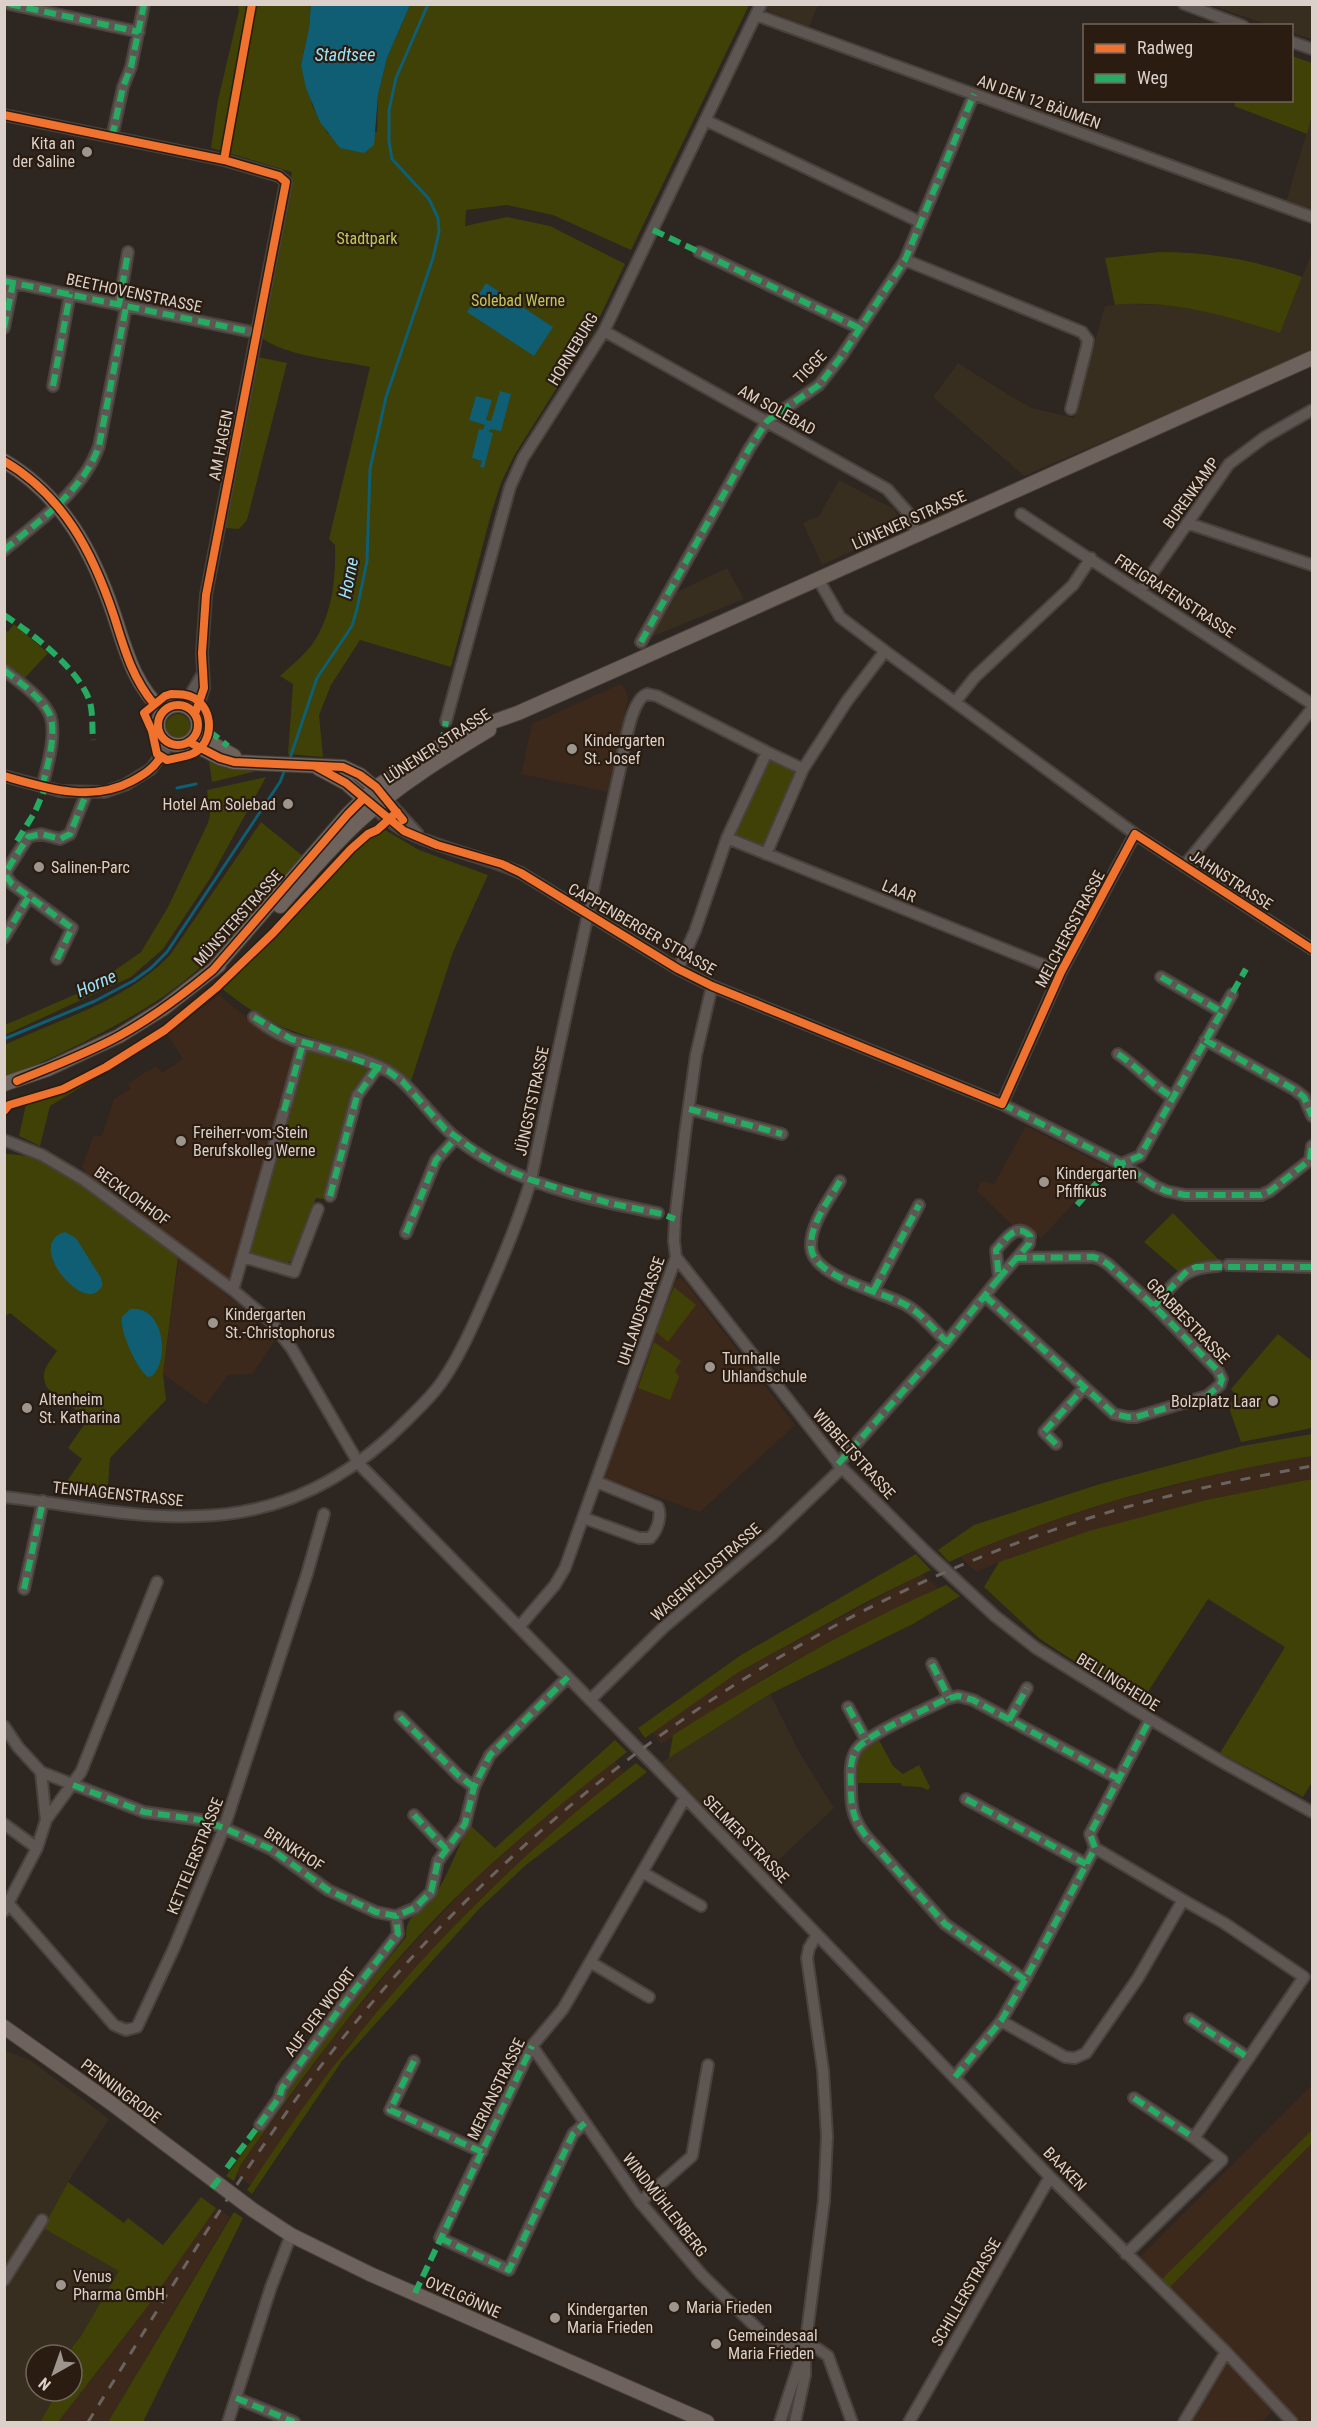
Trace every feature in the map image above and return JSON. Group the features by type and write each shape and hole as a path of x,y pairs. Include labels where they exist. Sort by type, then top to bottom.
{"main road":[{"name":"LÜNENER STRASSE","path":"376,787 467,731 518,713 1312,358"},
{"path":"4,462 23,474 56,504 81,537 94,565 132,670 143,691 163,711"},
{"path":"198,730 189,742 183,745 169,744 158,729 159,717 163,711 173,706 190,710 198,730 206,740 243,761"},
{"name":"LÜNENER STRASSE","path":"369,803 386,799 449,754 518,713"},
{"path":"189,742 220,759 234,762 343,767 360,775 376,787 386,799"},
{"path":"308,766 346,783 369,803"},
{"name":"MÜNSTERSTRASSE","path":"4,1091 11,1082 119,1036 164,1008 244,945 357,823 376,787"},
{"name":"PENNINGRODE","path":"4,2027 111,2103 216,2182"},
{"name":"OVELGÖNNE","path":"216,2182 291,2235 370,2274 707,2422"}],"street":[{"path":"9,4 139,32"},
{"path":"4,114 112,137 123,87 131,68 144,4"},
{"path":"1184,4 1238,24"},
{"name":"AN DEN 12 BÄUMEN","path":"759,10 974,94 1312,217"},
{"name":"HORNEBURG","path":"446,721 510,487 523,458 604,331 759,10"},
{"path":"1293,42 1312,49"},
{"name":"TIGGE","path":"641,642 748,448 767,421 819,385 841,357 905,260 974,94"},
{"path":"705,120 921,222"},
{"name":"AM HAGEN","path":"112,137 224,160 279,176 286,182 206,595 204,688 190,710"},
{"path":"4,550 76,485 97,450 123,306 129,252"},
{"path":"699,252 859,328"},
{"path":"905,260 1066,324 1086,336 1087,346 1071,409"},
{"path":"4,328 9,282"},
{"name":"BEETHOVENSTRASSE","path":"9,282 257,333"},
{"path":"53,386 69,294"},
{"name":"AM SOLEBAD","path":"604,331 887,489 911,516 916,535"},
{"name":"BURENKAMP","path":"1140,591 1219,475 1240,454 1312,410"},
{"name":"FREIGRAFENSTRASSE","path":"1021,514 1312,704"},
{"path":"1187,523 1312,565"},
{"path":"955,702 982,669 1073,585 1091,558"},
{"name":"JAHNSTRASSE","path":"818,579 840,618 1135,834 1312,949"},
{"path":"766,854 803,769 847,701 885,651"},
{"path":"4,670 43,705 51,719 49,759 42,787"},
{"name":"JÜNGSTSTRASSE","path":"359,1464 424,1403 446,1375 477,1316 506,1252 531,1180 633,711 638,700 647,694 657,696 766,752"},
{"path":"1185,866 1312,709"},
{"path":"4,776 60,791 105,792 139,778 157,763 169,744"},
{"path":"678,969 695,931 726,838 766,752 803,769"},
{"path":"57,959 72,928 28,898 8,880 7,870 24,842 32,835 41,834 60,840 68,837 87,792"},
{"name":"CAPPENBERGER STRASSE","path":"386,799 423,838"},
{"name":"CAPPENBERGER STRASSE","path":"369,803 404,831 521,873 678,969 712,986 1002,1104 1172,1193 1257,1195 1270,1191 1311,1160"},
{"name":"MELCHERSSTRASSE","path":"1002,1104 1061,972 1135,834"},
{"name":"LAAR","path":"726,838 1061,972"},
{"path":"4,938 28,898"},
{"path":"1161,977 1221,1011"},
{"name":"UHLANDSTRASSE","path":"519,1627 555,1585 565,1568 676,1257 675,1219 688,1109 696,1055 712,986"},
{"path":"1120,1164 1140,1156 1232,994"},
{"path":"254,1017 291,1039 378,1067 402,1081 430,1114 456,1138 481,1155 531,1180 609,1203 658,1213"},
{"path":"1205,1041 1296,1090 1304,1097 1312,1116"},
{"path":"233,1290 303,1043"},
{"path":"1118,1054 1133,1064 1155,1087 1172,1097"},
{"path":"330,1196 357,1096 378,1067"},
{"path":"688,1109 783,1134"},
{"path":"406,1233 436,1160 456,1138"},
{"name":"BECKLOHHOF","path":"4,1140 67,1168 233,1290 270,1321 292,1349 359,1464"},
{"path":"1311,1160 1312,1146"},
{"path":"840,1181 813,1230 811,1250 817,1262 840,1278 908,1305 947,1342"},
{"path":"874,1290 920,1205"},
{"path":"243,1257 294,1272 318,1209"},
{"name":"WAGENFELDSTRASSE","path":"590,1700 663,1628 771,1536 840,1466 1017,1258 1030,1241 1030,1236 1021,1230 1011,1232 996,1250 999,1278"},
{"name":"WIBBELTSTRASSE","path":"676,1257 840,1466 926,1552"},
{"name":"GRABBESTRASSE","path":"985,1296 1083,1389 1113,1414 1128,1418 1145,1415 1207,1396 1220,1385 1222,1379 1218,1371 1154,1305 1108,1264 1100,1259 1017,1258"},
{"path":"1154,1305 1187,1271 1196,1267 1312,1267"},
{"path":"1056,1444 1044,1432 1083,1389"},
{"name":"TENHAGENSTRASSE","path":"4,1497 170,1516 232,1514 266,1507 307,1492 359,1464"},
{"name":"SELMER STRASSE","path":"359,1464 818,1935"},
{"path":"584,1518 639,1538 650,1538 654,1534 659,1517 658,1507 597,1482"},
{"name":"TENHAGENSTRASSE","path":"24,1589 43,1501"},
{"name":"KETTELERSTRASSE","path":"157,1582 81,1772 46,1820 37,1848 6,1907 114,2025 123,2030 134,2029 139,2024 224,1828 307,1574 324,1514"},
{"name":"BELLINGHEIDE","path":"926,1552 995,1616 1036,1648 1222,1762 1312,1812"},
{"path":"932,1664 949,1698"},
{"path":"396,1916 415,1908 431,1892 438,1861 465,1824 474,1787 490,1755 568,1677"},
{"path":"1009,1720 1027,1688"},
{"path":"1025,1980 945,1924 858,1826 851,1809 851,1767 857,1749 866,1740 949,1698 965,1697 1119,1779"},
{"path":"848,1707 866,1740"},
{"path":"400,1718 459,1776 474,1787"},
{"path":"1150,1719 1090,1834 1095,1848 1224,1923 1304,1977 1194,2138"},
{"name":"BRINKHOF","path":"4,1726 18,1747 41,1772 144,1812 201,1820 224,1828 272,1849 328,1890 376,1912 396,1916"},
{"name":"KETTELERSTRASSE","path":"41,1772 46,1820"},
{"name":"MERIANSTRASSE","path":"585,2123 573,2134 509,2270 440,2238 532,2046 563,2008 686,1798"},
{"path":"966,1799 1086,1864"},
{"path":"414,1815 446,1849"},
{"path":"4,1824 37,1848"},
{"path":"955,2077 1001,2021 1095,1848"},
{"path":"642,1872 701,1906"},
{"path":"1001,2021 1065,2057 1081,2056 1110,2021 1183,1900"},
{"name":"AUF DER WOORT","path":"260,2125 279,2098 282,2088 398,1934 396,1916"},
{"path":"795,2422 805,2375 805,2348 824,2201 826,2136 823,2070 807,1958 808,1948 818,1935"},
{"name":"BAAKEN","path":"818,1935 1050,2177 1226,2352 1292,2422"},
{"path":"590,1962 650,1997"},
{"path":"1190,2019 1249,2058"},
{"name":"WINDMÜHLENBERG","path":"532,2046 640,2202 702,2275 756,2329 783,2344 805,2348"},
{"path":"414,2061 390,2110 482,2152"},
{"path":"640,2202 692,2156 708,2065"},
{"path":"1126,2254 1222,2160 1194,2138 1134,2098"},
{"name":"SCHILLERSTRASSE","path":"909,2422 1050,2177"},
{"path":"4,2280 42,2220"},
{"path":"228,2422 291,2235"},
{"path":"780,2422 805,2348"},
{"path":"805,2348 818,2349 830,2359 852,2422"},
{"path":"1184,2422 1226,2352"},
{"path":"236,2398 294,2422"}],"shaded area":[{"path":"752,5 818,5 809,27"},
{"path":"1210,5 1312,5 1312,39 1293,33 1293,24 1266,24"},
{"path":"1312,115 1312,211 1286,202"},
{"path":"1312,252 1312,352 1024,476 933,397 958,363 1032,408 1074,418 1105,306 1172,305 1220,314 1280,333"},
{"path":"839,480 894,509 899,518 896,528 889,534 822,565 803,523 819,516"},
{"path":"727,568 744,599 651,637 673,594"},
{"name":"Kindergarten St. Josef","path":"620,684 625,688 628,699 609,792 521,774 532,724"},
{"name":"Freiherr-vom-Stein Berufskolleg Werne","path":"219,995 257,1026 296,1048 230,1281 89,1179 82,1167 94,1135 102,1136 114,1099 131,1089 128,1083 156,1066 162,1073 183,1059 167,1034"},
{"name":"Kindergarten Pfiffikus","path":"1026,1126 1108,1167 1041,1238 1025,1225 1012,1225 977,1191 981,1181 994,1184"},
{"name":"Kindergarten St.-Christophorus","path":"179,1257 238,1304 275,1341 252,1374 228,1375 206,1405 163,1374"},
{"path":"682,1278 795,1425 700,1512 604,1478 675,1280"},
{"path":"1312,1456 1312,1479 1206,1500 999,1562 976,1572 960,1557 1024,1530 1114,1501 1253,1465"},
{"path":"922,1574 938,1588 774,1672 661,1744 652,1732 737,1673"},
{"path":"770,1694 798,1750 834,1808 767,1871 661,1763"},
{"path":"615,1761 624,1772 560,1826 478,1901 402,1984 344,2052 251,2185 237,2176 240,2166 335,2035 397,1961 472,1882 556,1807"},
{"path":"4,2050 30,2060 109,2119 68,2182 43,2228 120,2271 75,2343 24,2343 24,2403 51,2403 40,2422 5,2422"},
{"path":"1312,2085 1312,2422 1300,2422 1280,2402 1262,2422 1188,2422 1232,2350 1140,2257"},
{"path":"216,2208 230,2217 108,2422 58,2422 73,2403 84,2403 84,2388 148,2306"}],"green space":[{"path":"238,5 311,5 309,28 301,65 313,107 328,134 377,132 378,95 387,58 410,5 749,5 631,250 553,215 507,205 466,210 465,226 507,217 550,226 625,264 594,329 515,454 501,483 451,667 360,640 331,685 319,715 323,757 288,754 293,684 280,676 311,646 327,613 334,580 335,557 335,545 329,539 370,367 299,354 285,350 262,338 292,172 211,148 218,100 239,11"},
{"path":"1293,56 1312,63 1312,115 1307,134 1234,106 1236,102 1293,102"},
{"path":"1159,252 1232,258 1302,277 1280,333 1199,310 1157,304 1115,305 1105,258"},
{"path":"258,357 287,363 247,520 239,529 224,528"},
{"path":"14,624 48,653 23,680 5,665 4,629 8,632"},
{"path":"178,714 187,717 190,726 187,735 178,738 169,735 166,726 169,717"},
{"path":"769,759 796,772 764,848 734,835"},
{"path":"209,761 232,769 254,771 212,782"},
{"path":"266,777 211,877 163,949 131,977 5,1035 5,1025 90,988 141,952 167,909 208,823 210,815 207,790"},
{"path":"261,822 304,857 241,927 190,976 153,1004 90,1039 5,1079 4,1045 113,997 152,971 170,955"},
{"path":"385,830 419,850 488,875 453,952 411,1081 379,1059 285,1028 246,1007 220,987 283,926 363,836 375,836"},
{"path":"303,1043 318,1051 373,1069 355,1095 323,1199 316,1198 294,1259 284,1265 243,1257"},
{"path":"109,1070 50,1106 40,1146 19,1136 26,1104 63,1092"},
{"path":"5,1154 32,1158 57,1168 178,1257 163,1374 166,1400 110,1458 107,1500 59,1493 82,1459 68,1448 88,1419 48,1389 45,1383 45,1369 57,1351 10,1313 5,1316"},
{"path":"1173,1213 1218,1259 1197,1263 1180,1273 1144,1242"},
{"path":"674,1287 696,1305 668,1342 656,1332"},
{"name":"Bolzplatz Laar","path":"1278,1334 1312,1361 1312,1428 1241,1442 1228,1405 1238,1398 1231,1389"},
{"path":"654,1342 681,1361 675,1371 679,1377 670,1400 638,1388"},
{"path":"1312,1434 1312,1456 1220,1474 1128,1497 1037,1526 949,1562 938,1550 974,1525 1100,1484 1242,1446"},
{"path":"1312,1479 1312,1782 1303,1797 1220,1753 1285,1647 1208,1599 1140,1704 1040,1639 984,1587 999,1562 1089,1531 1206,1500"},
{"path":"916,1554 931,1570 868,1601 737,1673 645,1738 638,1728 741,1655"},
{"path":"946,1585 960,1596 913,1624 770,1694 669,1758 673,1735 841,1636"},
{"path":"615,1740 627,1752 529,1831 440,1913 349,2017 240,2166 234,2181 226,2176 332,2028 406,1937 411,1918 434,1897 469,1824 495,1848"},
{"path":"879,1740 893,1766 903,1774 919,1765 930,1787 928,1790 921,1787 902,1786 901,1783 858,1783 860,1757 866,1749"},
{"path":"636,1763 647,1772 526,1865 479,1909 342,2061 252,2194 247,2190 331,2070 410,1974 518,1863"},
{"path":"1312,2130 1312,2143 1170,2287 1162,2279"},
{"path":"68,2182 124,2223 128,2218 163,2245 201,2197 216,2208 148,2306 84,2388 84,2343 75,2343 119,2271 43,2228"},
{"path":"234,2212 243,2218 143,2422 108,2422"},
{"path":"51,2403 73,2403 58,2422 40,2422"}],"water":[{"name":"Stadtsee","path":"311,5 410,5 387,58 378,95 374,145 364,153 340,148 320,122 306,88 301,65 309,28"},
{"path":"486,283 553,327 534,356 467,312"},
{"path":"500,391 511,394 501,431 490,429 489,432 493,433 484,468 480,467 482,461 472,458 479,429 483,430 485,425 469,420 476,396 492,400 486,420 491,421"},
{"path":"65,1232 76,1238 101,1278 102,1285 98,1291 90,1294 80,1291 69,1283 53,1260 51,1248 54,1238"},
{"path":"130,1309 141,1310 150,1315 161,1334 161,1358 152,1376 148,1377 139,1366 123,1331 122,1317"}],"waterway":[{"name":"Horne","path":"289,761 317,678 352,626 357,609 367,561 370,469 386,397 433,258 439,232 438,218 429,199 392,159 389,141 389,110 396,78 428,4"},
{"name":"Horne","path":"4,1039 95,1001 133,981 151,968 167,952 280,782 286,767"},
{"path":"177,788 196,784"}],"railway":[{"path":"88,2422 239,2182 338,2044 414,1955 497,1871 585,1793 679,1722 778,1658 881,1602 988,1554 1099,1515 1152,1500 1312,1466"}],"marked path":[{"path":"9,4 139,32"},
{"path":"112,137 123,87 131,67 144,4"},
{"path":"641,642 767,421 819,385 841,357 905,260 974,94"},
{"path":"653,230 859,328"},
{"path":"119,305 128,252"},
{"path":"4,281 257,333 258,330"},
{"path":"4,328 13,283"},
{"path":"53,386 70,294"},
{"path":"4,550 59,504 72,491 92,462 99,446 126,307"},
{"path":"4,615 54,653 76,677 90,702 93,740"},
{"path":"4,670 29,690 49,713 52,729 51,750 42,787"},
{"path":"445,744 443,738 446,721"},
{"path":"209,731 228,746"},
{"path":"17,841 35,812 45,788"},
{"path":"57,959 72,928 12,884 6,876 7,870 28,837 41,834 60,839 70,834 87,792"},
{"path":"4,938 28,898"},
{"path":"1077,1205 1109,1169 1140,1156 1246,969"},
{"path":"1161,977 1220,1011"},
{"path":"254,1017 291,1039 318,1046 388,1071 402,1081 445,1129 505,1169 531,1180 609,1203 675,1219"},
{"path":"1205,1040 1295,1090 1304,1097 1312,1116"},
{"path":"284,1111 303,1043"},
{"path":"1118,1054 1172,1097"},
{"path":"330,1196 357,1096 378,1067"},
{"path":"1002,1104 1121,1164 1155,1186 1185,1195 1261,1195 1270,1191 1310,1160 1312,1146"},
{"path":"689,1109 782,1134"},
{"path":"406,1233 436,1160 456,1138"},
{"path":"840,1181 821,1212 814,1230 811,1247 814,1258 835,1275 912,1308 947,1342"},
{"path":"874,1290 919,1205"},
{"path":"838,1464 947,1342 999,1278 996,1250 1007,1237 1016,1231 1025,1232 1030,1236 1029,1244 999,1278"},
{"path":"985,1296 1114,1414 1136,1417 1207,1396 1220,1385 1222,1379 1218,1371 1154,1306 1108,1264 1093,1257 1017,1258"},
{"path":"1154,1306 1187,1271 1196,1267 1312,1267"},
{"path":"1056,1444 1044,1432 1083,1389"},
{"path":"24,1589 43,1501"},
{"path":"932,1664 949,1698"},
{"path":"73,1785 144,1812 201,1820 224,1828 271,1849 328,1890 376,1912 396,1916 415,1908 431,1892 438,1861 465,1824 474,1787 490,1755 568,1677"},
{"path":"1009,1720 1027,1688"},
{"path":"1025,1980 945,1924 866,1836 856,1819 852,1803 851,1770 855,1752 860,1745 882,1731 946,1699 958,1696 973,1700 1119,1779"},
{"path":"848,1707 866,1740"},
{"path":"400,1717 459,1776 474,1787"},
{"path":"955,2077 1001,2021 1025,1980 1095,1848 1090,1834 1150,1719"},
{"path":"966,1799 1086,1864"},
{"path":"414,1815 446,1849"},
{"path":"227,2168 279,2098 282,2088 398,1934 396,1916"},
{"path":"1190,2019 1249,2058"},
{"path":"415,2293 532,2046"},
{"path":"414,2061 390,2110 482,2152"},
{"path":"1134,2098 1194,2138"},
{"path":"440,2238 509,2270 573,2134 585,2123"},
{"path":"212,2188 223,2174"},
{"path":"236,2398 294,2422"}],"cycle path":[{"path":"224,160 252,4"},
{"path":"4,115 224,160 279,176 286,182 206,595 202,653 204,688 195,714"},
{"path":"4,461 44,491 74,528 86,548 106,593 134,673 154,704"},
{"path":"171,694 189,696 201,703 209,726 201,748 194,753 167,760 157,754 152,731 144,713 165,696 171,694"},
{"path":"178,705 186,706 192,711 197,717 198,725 197,733 192,739 186,744 178,745 170,744 164,739 159,733 158,725 159,717 164,711 170,706 178,705"},
{"path":"189,742 220,758 234,762 343,767 360,775 376,787 403,820"},
{"path":"4,776 52,789 101,791 116,788 136,779 151,769 160,758"},
{"path":"315,766 346,783 404,831 437,845 502,864 521,873 678,969 712,986 1002,1104 1061,972 1135,834 1312,949"},
{"path":"17,1081 119,1036 156,1014 202,979 213,970 364,798"},
{"path":"4,1111 9,1105 63,1089 106,1067 165,1030 216,988 273,933 351,849 397,812"}],"place":[{"name":"Kita an der Saline","path":"87,152"},
{"name":"Kindergarten St. Josef","path":"572,749"},
{"name":"Hotel Am Solebad","path":"288,804"},
{"name":"Salinen-Parc","path":"39,867"},
{"name":"Freiherr-vom-Stein Berufskolleg Werne","path":"181,1141"},
{"name":"Kindergarten Pfiffikus","path":"1044,1182"},
{"name":"Kindergarten St.-Christophorus","path":"213,1323"},
{"name":"Turnhalle Uhlandschule","path":"710,1367"},
{"name":"Bolzplatz Laar","path":"1273,1401"},
{"name":"Altenheim St. Katharina","path":"27,1408"},
{"name":"Venus Pharma GmbH","path":"61,2285"},
{"name":"Maria Frieden","path":"674,2307"},
{"name":"Kindergarten Maria Frieden","path":"555,2318"},
{"name":"Gemeindesaal Maria Frieden","path":"716,2344"}],"park label":[{"name":"Stadtpark","path":"367,238"},
{"name":"Solebad Werne","path":"518,300"}]}
